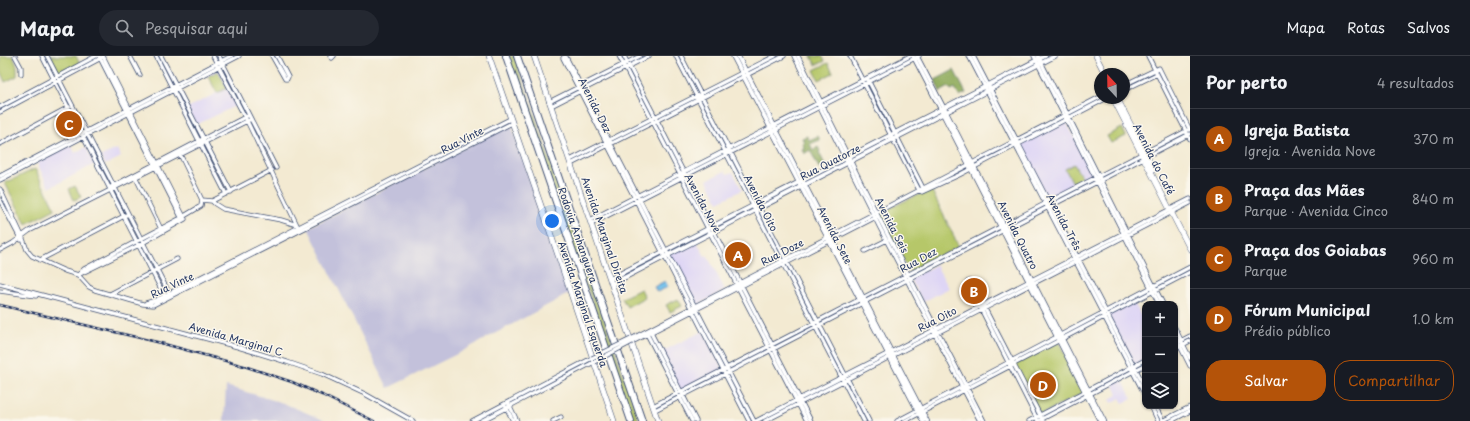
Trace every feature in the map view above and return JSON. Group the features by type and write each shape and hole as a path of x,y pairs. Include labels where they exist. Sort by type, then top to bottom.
{"highway":[{"name":"Rodovia Anhanguera","path":"506,56 631,421"},
{"name":"Rodovia Anhanguera","path":"517,56 642,421"}],"main road":[{"name":"Avenida Marginal Esquerda","path":"489,56 614,421"},
{"name":"Avenida Marginal Direita","path":"534,56 658,421"},
{"path":"1092,56 1098,68"},
{"path":"1096,56 1102,68"},
{"name":"Avenida do Café","path":"1116,104 1190,243"},
{"name":"Avenida do Café","path":"1120,104 1144,155"},
{"name":"Avenida do Café","path":"1172,210 1190,249"}],"street":[{"path":"15,56 21,67 21,74"},
{"path":"42,56 55,83 70,106"},
{"path":"47,56 84,134 140,242 170,294"},
{"path":"0,107 53,78 101,56"},
{"path":"0,112 59,81 101,56"},
{"path":"101,56 183,219"},
{"path":"130,56 140,75"},
{"path":"156,56 174,87 202,142 226,194"},
{"path":"161,56 174,87"},
{"path":"214,56 220,64 276,168 274,178"},
{"path":"219,56 220,64"},
{"path":"220,64 231,56"},
{"path":"0,176 174,87 239,56"},
{"path":"272,56 285,79 287,79 288,77 277,56"},
{"path":"330,56 332,58 334,56"},
{"name":"Avenida Dez","path":"580,88 562,58 566,56 580,88 726,371 749,421"},
{"name":"Avenida Nove","path":"619,56 626,65 799,401 811,421"},
{"name":"Avenida Nove","path":"624,56 626,65"},
{"path":"626,65 640,56"},
{"path":"550,104 626,65 648,56"},
{"name":"Avenida Oito","path":"676,56 700,97"},
{"name":"Avenida Oito","path":"681,56 700,97 817,324 864,421"},
{"name":"Avenida Sete","path":"733,56 745,74"},
{"name":"Avenida Sete","path":"738,56 745,74 801,184 920,411 927,421"},
{"path":"745,74 775,56"},
{"path":"570,162 784,56"},
{"name":"Avenida Seis","path":"794,56 821,105"},
{"name":"Avenida Seis","path":"798,56 875,215 984,421"},
{"path":"850,56 866,81 922,190"},
{"path":"591,222 821,105 910,56"},
{"name":"Avenida Três","path":"969,56 988,88"},
{"name":"Avenida Três","path":"973,56 1142,388"},
{"path":"1034,56 1039,61 1125,234 1161,301"},
{"name":"Rua Quatorze","path":"611,282 988,88 1046,56"},
{"name":"Rua Quatorze","path":"1039,61 1055,56"},
{"path":"1148,56 1189,131"},
{"path":"866,81 916,57"},
{"name":"Avenida Quatro","path":"916,57 1059,338 1104,421"},
{"path":"1130,86 1156,71"},
{"path":"1130,82 1156,71 1161,72 1189,131 1190,139"},
{"name":"Rua Doze","path":"1066,117 1094,101"},
{"name":"Rua Doze","path":"472,421 507,405 922,190 1094,104"},
{"path":"0,144 70,106"},
{"path":"0,250 13,243 20,237 112,188 248,118"},
{"path":"248,118 274,178 298,226"},
{"name":"Rua Vinte","path":"110,294 143,304 165,297 298,226 511,121"},
{"name":"Rua Vinte","path":"170,294 511,121"},
{"name":"Rua Dez","path":"654,408 1189,131"},
{"path":"0,180 84,134"},
{"path":"202,142 230,192"},
{"path":"78,275 183,219 200,207 202,202 180,153"},
{"path":"112,188 136,178 157,165"},
{"path":"202,202 212,201 276,168"},
{"path":"136,178 162,230"},
{"path":"0,189 20,237 32,256 65,271 78,275 89,287 110,294 177,259"},
{"name":"Rua Oito","path":"755,421 799,401 936,332 1172,210 1190,199"},
{"path":"0,200 7,208"},
{"path":"212,201 223,209 281,220 298,226"},
{"name":"Rua Oito","path":"1172,210 1190,203"},
{"path":"0,212 7,208"},
{"path":"40,260 126,215"},
{"path":"865,251 888,240"},
{"path":"140,242 152,272 165,297"},
{"path":"897,421 920,411 1190,268"},
{"path":"1153,288 1190,272"},
{"name":"Avenida Marginal C","path":"0,284 231,345 287,362 322,374 365,394 413,421"},
{"path":"972,287 974,292 978,293 978,299 982,308 1039,419"},
{"path":"1153,288 1158,301"},
{"name":"Avenida Marginal C","path":"0,291 45,297"},
{"path":"648,332 680,394 692,421"},
{"path":"1180,343 1190,336"},
{"path":"1180,343 1190,341"},
{"path":"1180,343 1190,358"},
{"path":"1180,343 1190,366"},
{"path":"1133,369 1142,362"},
{"path":"1029,421 1039,419 1088,392 1133,369 1142,366"},
{"name":"Avenida Três","path":"1133,369 1142,382"},
{"name":"Avenida Dez","path":"726,371 755,421"},
{"name":"Avenida Oito","path":"844,378 869,421"},
{"name":"Avenida Seis","path":"965,387 980,421"},
{"name":"Avenida Quatro","path":"1088,392 1100,421"},
{"path":"680,394 696,421"},
{"name":"Avenida Nove","path":"799,401 807,421"},
{"name":"Rua Oito","path":"765,421 799,401"},
{"path":"507,405 513,421"},
{"path":"507,405 517,421"},
{"name":"Rua Doze","path":"481,421 507,405"},
{"path":"1157,409 1163,421 1190,407"},
{"path":"1152,409 1158,421"},
{"path":"905,421 920,411"},
{"name":"Avenida Sete","path":"920,411 923,421"},
{"path":"1171,421 1190,411"},
{"path":"553,421 561,417"}],"shaded area":[{"path":"219,66 239,104 196,125 187,108 217,93 206,73"},
{"path":"1065,120 1095,177 1049,202 1019,144"},
{"path":"511,124 570,293 459,353 388,388 308,228"},
{"path":"71,145 75,153 86,147 95,164 49,188 37,163"},
{"path":"117,149 121,157 105,165 101,156"},
{"path":"725,171 727,174 733,172 742,190 718,202 707,180"},
{"path":"696,240 705,256 707,255 725,290 695,306 668,254"},
{"path":"936,265 949,288 923,302 910,278"},
{"path":"1133,301 1142,318 1142,362 1134,366 1107,315"},
{"path":"703,331 723,370 681,392 661,352"},
{"path":"1121,377 1132,399 1123,403 1120,398 1112,403 1110,399 1118,394 1112,382"},
{"path":"226,386 283,403 326,421 224,421"}],"green space":[{"path":"13,56 17,66 17,76 5,82 0,71 0,57"},
{"path":"47,56 76,56 80,64 57,76"},
{"path":"508,56 514,56 639,421 633,421"},
{"path":"811,56 822,56 825,61 816,65"},
{"path":"828,63 833,73 819,80 814,70"},
{"path":"954,70 966,93 959,96 955,88 951,90 949,87 940,92 935,80"},
{"path":"218,71 227,88 217,93 208,76"},
{"path":"68,107 81,134 70,140 56,114"},
{"path":"1122,128 1126,136 1111,143 1107,136"},
{"path":"807,136 809,140 818,136 820,140 810,144 813,150 818,147 820,151 819,152 825,165 819,168 810,150 804,154 802,149 804,148 802,143 804,142 802,138"},
{"path":"1074,164 1082,178 1073,183 1065,169"},
{"path":"35,169 55,209 26,224 5,183"},
{"path":"75,186 81,197 74,200 69,189"},
{"path":"931,189 959,247 909,271 879,213"},
{"path":"973,277 985,300 975,305 963,282"},
{"path":"641,289 645,297 627,307 622,298"},
{"path":"678,299 682,306 670,312 666,305"},
{"path":"1058,341 1085,392 1040,415 1013,364"}],"water":[{"path":"665,281 668,287 657,292 654,287"}],"railway":[{"path":"0,305 157,342 244,366 292,382 374,421"}],"place":[{"name":"Praça dos Goiabas","path":"69,124"},
{"name":"Igreja Batista","path":"738,255"},
{"name":"Praça das Mães","path":"974,291"},
{"name":"Fórum Municipal","path":"1043,385"}]}
